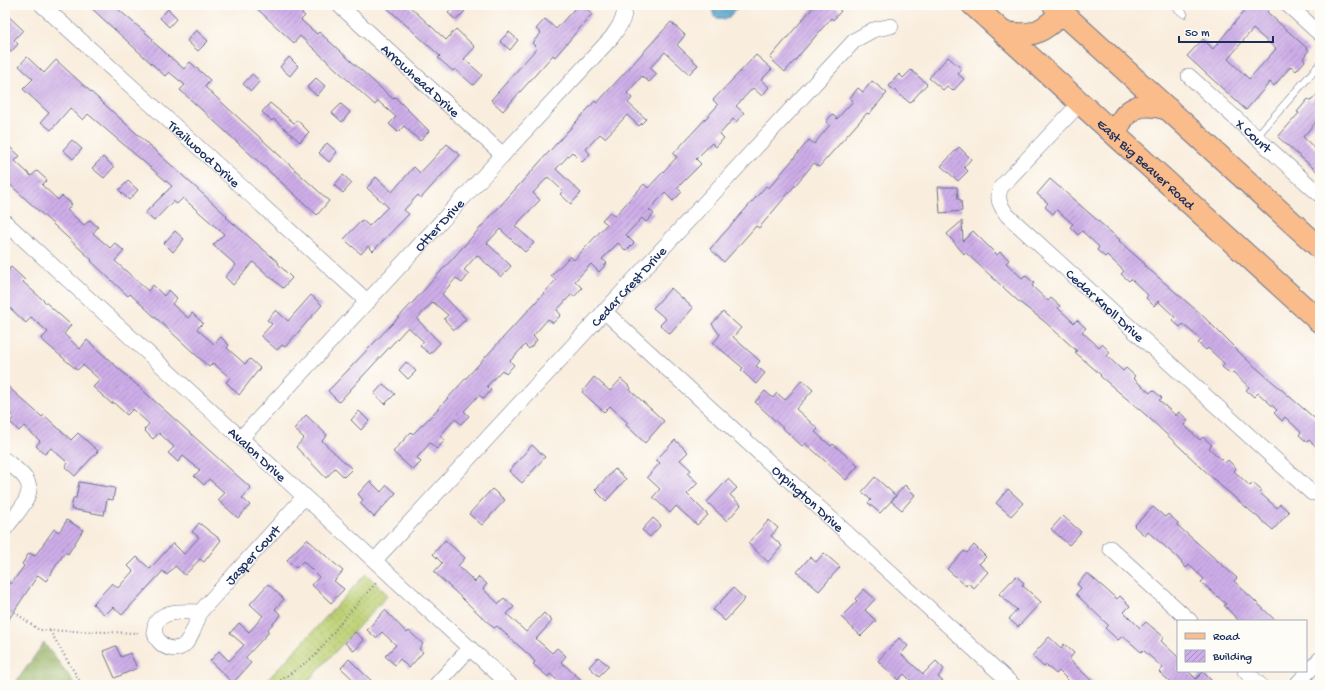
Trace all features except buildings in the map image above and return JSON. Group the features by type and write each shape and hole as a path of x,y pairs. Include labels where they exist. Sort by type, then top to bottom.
{"main road":[{"name":"East Big Beaver Road","path":"973,5 1320,321"},
{"path":"1004,33 1024,36 1041,31 1061,9 1320,248"},
{"path":"1116,134 1123,118 1133,109 1146,105 1154,105 1168,109"}],"street":[{"name":"Trailwood Drive","path":"42,5 368,302"},
{"name":"Arrowhead Drive","path":"339,5 503,156"},
{"name":"Otter Drive","path":"241,438 612,37 622,22 625,14 624,5"},
{"path":"1288,5 1318,28"},
{"name":"Cedar Crest Drive","path":"375,560 855,40 873,30 891,26"},
{"name":"X Court","path":"1189,76 1320,195"},
{"name":"Cedar Knoll Drive","path":"1080,103 1001,187 998,194 998,201 1001,207 1007,215 1312,493"},
{"name":"Avalon Drive","path":"5,222 510,685"},
{"name":"Orpington Drive","path":"604,311 1013,685"},
{"path":"5,460 27,481 30,488 27,500 5,529"},
{"name":"Jasper Court","path":"200,612 305,496"},
{"path":"1110,548 1189,620"},
{"path":"436,685 470,648"},
{"path":"1296,685 1320,659"},
{"path":"1246,672 1260,685"}],"lane":[{"path":"1173,5 1184,14"},
{"path":"1256,137 1320,64"}],"path":[{"path":"274,685 314,656 347,615 382,577"},
{"path":"5,605 39,630 139,633"},
{"path":"50,630 82,685"}],"green space":[{"path":"366,574 388,595 304,685 263,685"},
{"path":"44,643 76,685 14,685"}],"water":[{"path":"711,5 740,5 728,18 724,20 714,17"}]}
